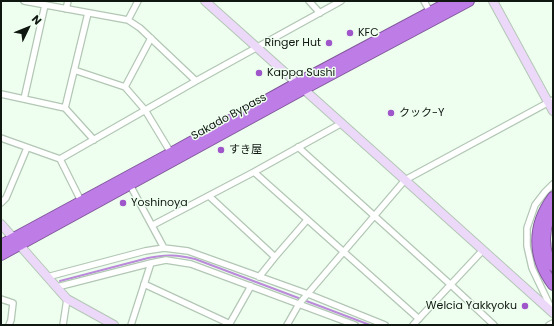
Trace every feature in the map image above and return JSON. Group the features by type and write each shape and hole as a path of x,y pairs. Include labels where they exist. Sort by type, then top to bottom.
{"highway":[{"name":"Sakado Bypass","path":"1,245 16,242 130,185 451,1"},
{"name":"Sakado Bypass","path":"1,255 16,242 82,201 171,153 469,1"},
{"path":"553,197 543,212 537,237 539,256 544,270 553,286"},
{"path":"553,209 546,226 545,241 547,256 553,266"}],"street":[{"path":"24,1 128,20 140,28 196,81"},
{"path":"66,9 68,1"},
{"path":"128,20 138,1"},
{"path":"204,1 301,86 553,313"},
{"path":"309,1 320,13"},
{"path":"60,159 196,81 341,1"},
{"path":"424,1 430,12"},
{"path":"493,1 551,101 553,111"},
{"path":"24,99 45,5"},
{"path":"65,108 88,13"},
{"path":"125,87 151,38"},
{"path":"74,70 125,87 145,110 171,153"},
{"path":"1,94 65,108 94,140"},
{"path":"287,325 308,294 406,180 551,101"},
{"path":"153,225 254,172 342,123"},
{"path":"1,138 60,159 82,201"},
{"path":"1,203 6,198 27,148"},
{"path":"298,148 494,325"},
{"path":"254,172 419,319"},
{"path":"553,184 535,205 527,228 527,246 532,268 553,313"},
{"path":"130,185 153,225 164,248"},
{"path":"209,196 275,257"},
{"path":"258,277 307,220"},
{"path":"1,224 67,299 114,325"},
{"path":"47,277 145,251 164,248 188,251 308,294 386,325"},
{"path":"413,325 483,250"},
{"path":"56,287 166,260 191,264 353,325"},
{"path":"131,325 151,263"},
{"path":"529,292 539,282"},
{"path":"144,284 230,325 251,286"},
{"path":"1,299 12,303 11,320 9,325"},
{"path":"63,325 67,299"},
{"path":"549,325 553,323"}],"waterway":[{"path":"60,281 148,258 161,256 183,257 195,259 370,325"}],"place":[{"name":"KFC","path":"350,33"},
{"name":"Ringer Hut","path":"329,43"},
{"name":"Kappa Sushi","path":"259,73"},
{"name":"クック-Y","path":"391,113"},
{"name":"すき屋","path":"221,150"},
{"name":"Yoshinoya","path":"123,203"},
{"name":"Welcia Yakkyoku","path":"525,306"}]}
